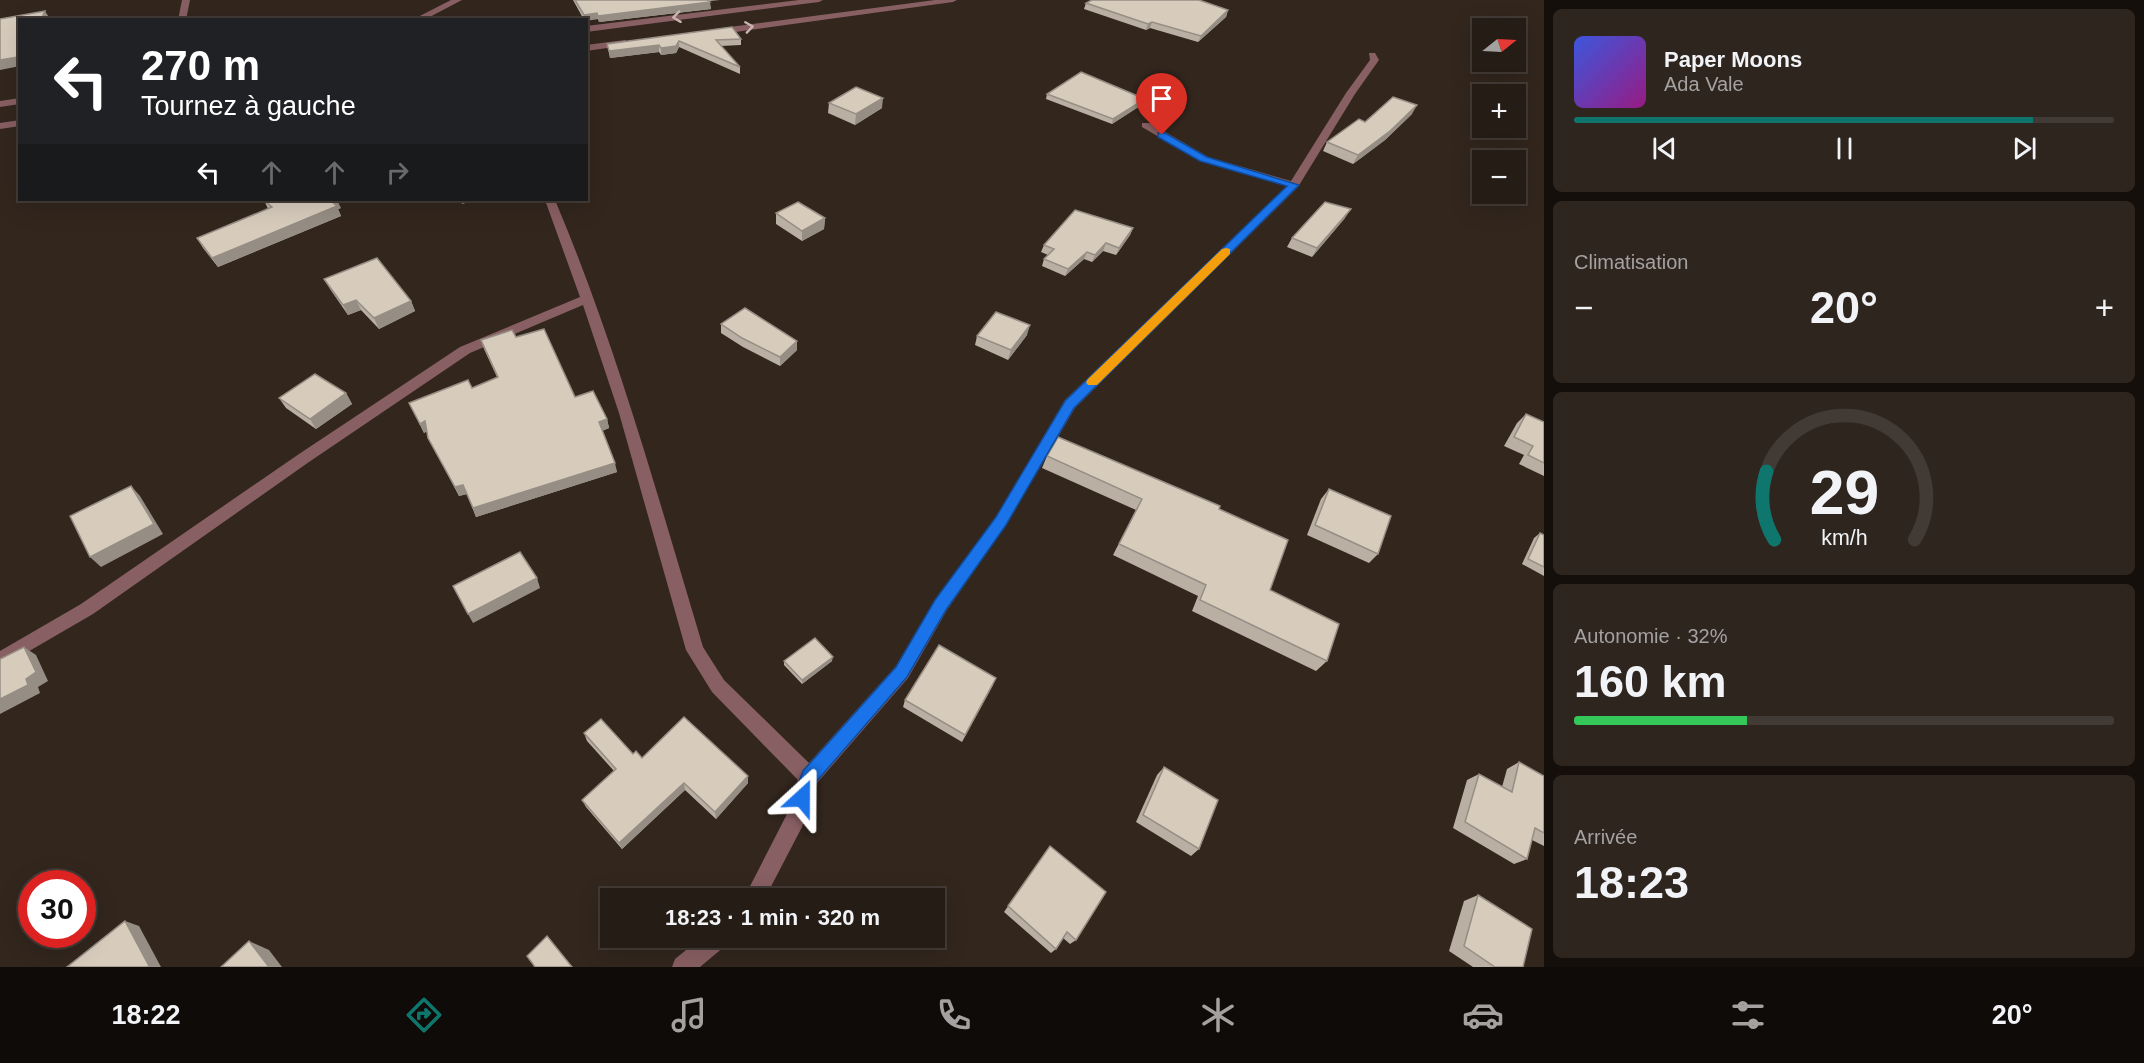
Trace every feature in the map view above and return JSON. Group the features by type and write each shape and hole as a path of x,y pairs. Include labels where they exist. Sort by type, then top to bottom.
{"street":[{"path":"182,18 186,0"},
{"path":"420,18 458,0"},
{"path":"588,29 819,0"},
{"path":"702,33 953,0"},
{"path":"588,48 633,42"},
{"path":"759,888 795,820 809,777 902,672 941,605 1001,521 1070,405 1294,185 1351,93 1375,60 1372,55"},
{"path":"0,104 18,101"},
{"path":"0,126 18,123"},
{"path":"1146,125 1204,159 1294,185"},
{"path":"550,201 626,413 695,650 718,686 809,777"},
{"path":"0,660 87,609 304,458 465,350 586,299"},
{"path":"683,967 705,948"}],"building":[{"path":"575,0 708,0 710,2 598,16 597,13 584,15"},
{"path":"1092,0 1199,0 1228,10 1201,36 1152,22 1148,24 1086,3"},
{"path":"45,11 42,18 18,18 18,57 0,60 0,19"},
{"path":"732,27 741,39 716,40 740,67 679,41 676,46 661,48 659,45 609,51 607,44"},
{"path":"1081,72 1145,99 1113,119 1047,94"},
{"path":"856,87 883,98 856,114 829,103"},
{"path":"1393,97 1417,105 1390,131 1358,155 1327,142 1359,119 1365,122"},
{"path":"265,201 331,201 337,206 212,258 197,238 272,207"},
{"path":"798,202 825,218 802,231 776,213"},
{"path":"1325,202 1351,209 1317,248 1292,238"},
{"path":"1075,210 1133,228 1119,248 1106,243 1095,255 1087,252 1068,269 1044,259 1054,249 1044,245"},
{"path":"377,258 411,301 374,318 356,300 343,305 324,279"},
{"path":"745,308 797,341 780,357 742,338 721,324"},
{"path":"996,312 1030,325 1011,350 977,336"},
{"path":"544,329 575,397 593,391 607,419 599,422 615,463 473,508 463,485 455,487 428,438 425,421 420,424 409,403 468,380 472,388 498,377 481,340 512,330 516,337"},
{"path":"315,374 346,393 310,419 279,398"},
{"path":"1526,414 1544,422 1544,463 1528,455 1533,446 1514,437"},
{"path":"1058,437 1220,506 1219,509 1288,540 1270,590 1339,624 1327,661 1200,600 1206,585 1119,544 1142,499 1047,456"},
{"path":"131,486 154,524 90,557 70,516"},
{"path":"1329,489 1391,516 1378,554 1315,525"},
{"path":"1540,533 1544,535 1544,567 1528,559"},
{"path":"520,552 537,578 468,614 453,586"},
{"path":"815,638 833,657 802,680 784,661"},
{"path":"939,645 996,678 965,735 905,700"},
{"path":"24,647 36,672 26,679 28,685 0,699 0,659"},
{"path":"684,717 748,776 715,812 684,783 619,843 582,800 616,769 584,733 601,719 633,754 636,751 642,758"},
{"path":"1519,762 1544,776 1544,833 1535,828 1527,859 1465,822 1479,774 1512,792"},
{"path":"1164,767 1218,800 1199,849 1143,815"},
{"path":"1050,846 1106,892 1076,940 1067,932 1056,949 1008,906"},
{"path":"1478,895 1532,929 1523,967 1495,967 1464,946"},
{"path":"125,921 149,966 67,967 91,948 96,948 96,944"},
{"path":"547,936 572,967 535,967 527,956"},
{"path":"249,941 269,967 221,967"}],"slow traffic":[{"path":"1092,382 1226,252"}],"route":[{"path":"802,798 809,777 902,672 941,605 1001,521 1070,405 1294,185 1204,159 1162,135"}]}
